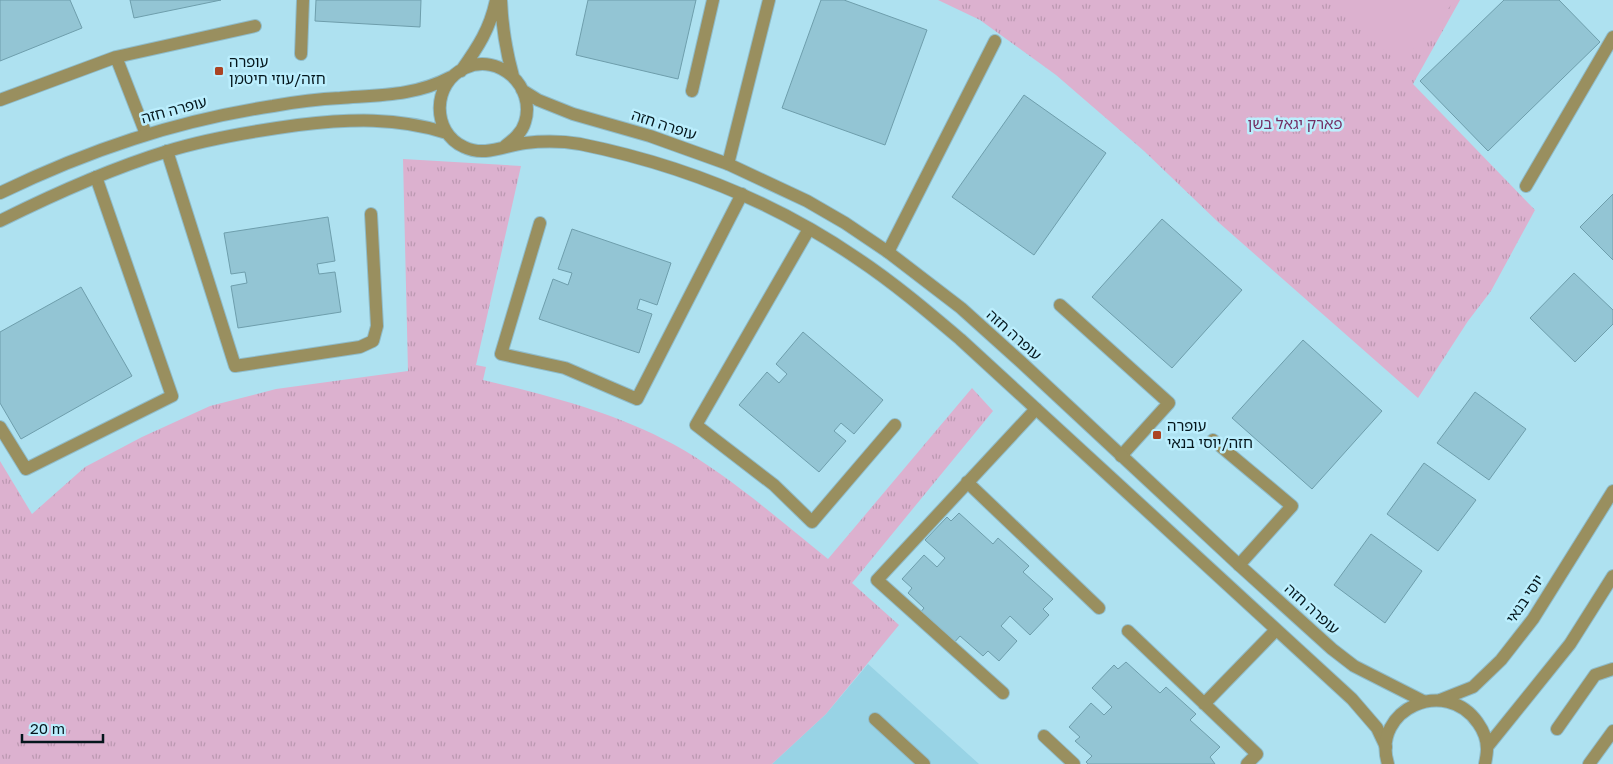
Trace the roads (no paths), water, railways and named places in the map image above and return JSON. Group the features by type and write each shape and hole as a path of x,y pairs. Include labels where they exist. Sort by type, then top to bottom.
{"street":[{"path":"301,54 303,0"},
{"path":"496,0 485,36 444,87 440,100 439,114 443,127 451,139 463,147 476,152 491,151 505,146 552,142 573,143 658,162 742,194 809,229 859,259 911,298 960,339 1366,714 1377,728 1386,758"},
{"path":"501,0 504,41 513,76"},
{"path":"692,91 712,0"},
{"path":"728,164 769,0"},
{"path":"0,100 116,57 255,26"},
{"path":"1526,186 1613,37"},
{"path":"888,252 995,41"},
{"path":"116,57 146,134"},
{"path":"456,74 464,68 492,65 506,70 518,80 527,108 525,124 517,136 505,146"},
{"name":"עופרה חזה","path":"0,193 73,160 146,134 218,114 320,99 388,96 412,92 434,86 456,74"},
{"name":"עופרה חזה","path":"522,90 538,100 573,114 650,136 728,164 807,201 845,223 888,252 961,308 1239,565 1354,666 1423,701"},
{"path":"0,221 96,177 167,151 229,135 320,122 384,120 428,127 447,133"},
{"path":"167,151 235,366 360,347 372,341 376,326 371,214"},
{"path":"0,427 26,469 172,396 96,177"},
{"path":"540,223 502,354 565,368 637,399 742,194"},
{"path":"809,229 696,424 774,485 812,522 895,425"},
{"path":"1060,305 1169,403 1121,456"},
{"path":"1003,693 877,580 1036,409"},
{"path":"1213,440 1292,506 1239,565"},
{"path":"967,482 1099,608"},
{"name":"יוסי בנאי","path":"1440,700 1473,687 1501,660 1533,618 1613,491"},
{"path":"1487,747 1570,644 1613,576"},
{"path":"1204,704 1276,630"},
{"path":"1128,631 1257,754 1247,764"},
{"path":"1557,729 1595,675 1613,669"},
{"path":"1386,758 1387,738 1394,722 1406,709 1423,701 1440,700 1458,704 1472,714 1483,730 1487,747 1485,764"},
{"path":"875,719 924,764"},
{"path":"1590,764 1613,731"},
{"path":"1044,736 1074,764"}],"place":[{"name":"עופרה חזה/עוזי חיטמן","path":"219,71"},
{"name":"עופרה חזה/יוסי בנאי","path":"1157,435"}],"park label":[{"name":"פארק יגאל בשן","path":"1295,124"}]}
